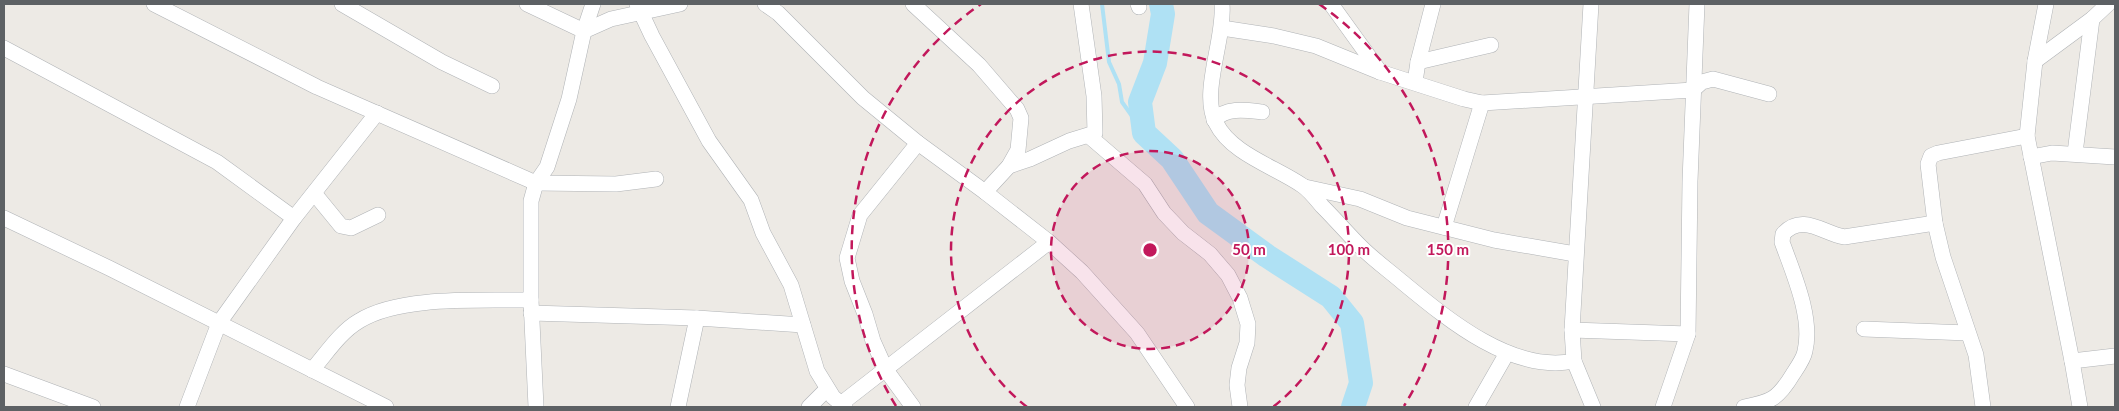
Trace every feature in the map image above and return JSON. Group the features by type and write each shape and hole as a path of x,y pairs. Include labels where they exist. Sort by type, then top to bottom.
{"street":[{"path":"154,4 317,87 536,183 616,184 656,179"},
{"path":"342,4 442,62 492,86"},
{"path":"527,4 584,31 639,9 680,4"},
{"path":"536,407 531,306 531,201 536,183 547,167 569,99 584,31 593,4"},
{"path":"765,4 778,13 863,98 918,143 1049,242 1082,272 1136,333 1187,407"},
{"path":"912,4 979,65 1018,109 1021,118 1021,133 1018,150 1009,166 985,192"},
{"path":"1009,166 1030,159 1069,141 1095,133 1094,96 1081,4"},
{"path":"1222,4 1222,28 1210,100 1214,120 1221,133 1236,146 1305,187 1362,248 1410,289 1463,329 1507,353 1542,363 1559,364 1574,361"},
{"path":"1331,4 1380,72"},
{"path":"1415,82 1418,62 1433,4"},
{"path":"1591,4 1572,330 1574,361 1593,407"},
{"path":"1664,407 1688,334 1690,181 1697,4"},
{"path":"2046,4 2035,61 2027,136 2080,407"},
{"path":"2035,61 2092,19 2108,4"},
{"path":"639,9 684,98 709,141 751,200 763,233 791,285 817,371 833,397 843,405 1049,242"},
{"path":"2075,153 2092,19"},
{"path":"1222,28 1274,36 1316,46 1380,72 1482,103 1693,90 1702,82 1713,79 1769,94"},
{"path":"1418,62 1491,45"},
{"path":"4,48 217,162 294,218"},
{"path":"1444,227 1482,103"},
{"path":"1214,120 1221,113 1241,109 1262,112"},
{"path":"187,407 219,323 294,218 377,113"},
{"path":"1089,136 1145,184 1164,213 1183,233 1210,254 1228,275 1240,298 1248,324 1247,343 1239,368 1240,407"},
{"path":"1983,407 1976,355 1943,257 1935,223 1928,164 1931,156 1938,153 2027,136"},
{"path":"913,407 886,370 873,341 866,314 852,281 847,258 860,215 918,143"},
{"path":"2030,157 2052,153 2075,153 2115,157"},
{"path":"1305,187 1360,199 1407,218 1494,240 1575,254"},
{"path":"314,193 341,226 346,228 350,228 378,215"},
{"path":"4,218 386,407"},
{"path":"1744,407 1764,403 1781,393 1805,352 1806,331 1802,300 1782,242 1783,234 1787,230 1793,226 1807,225 1827,229 1835,235 1844,237 1935,223"},
{"path":"312,370 344,332 358,321 374,313 400,306 428,303 531,306 803,325"},
{"path":"678,407 697,318"},
{"path":"1864,329 1968,333"},
{"path":"1572,330 1688,334"},
{"path":"1476,407 1507,353"},
{"path":"2072,361 2115,356"},
{"path":"4,374 93,407"},
{"path":"809,407 827,388"}],"waterway":[{"path":"1102,4 1109,62 1119,84 1122,102 1144,133"},
{"path":"1161,4 1163,14 1155,63 1140,102 1144,133 1172,159 1208,213 1267,256 1331,297 1352,323 1361,383 1353,407"}]}
